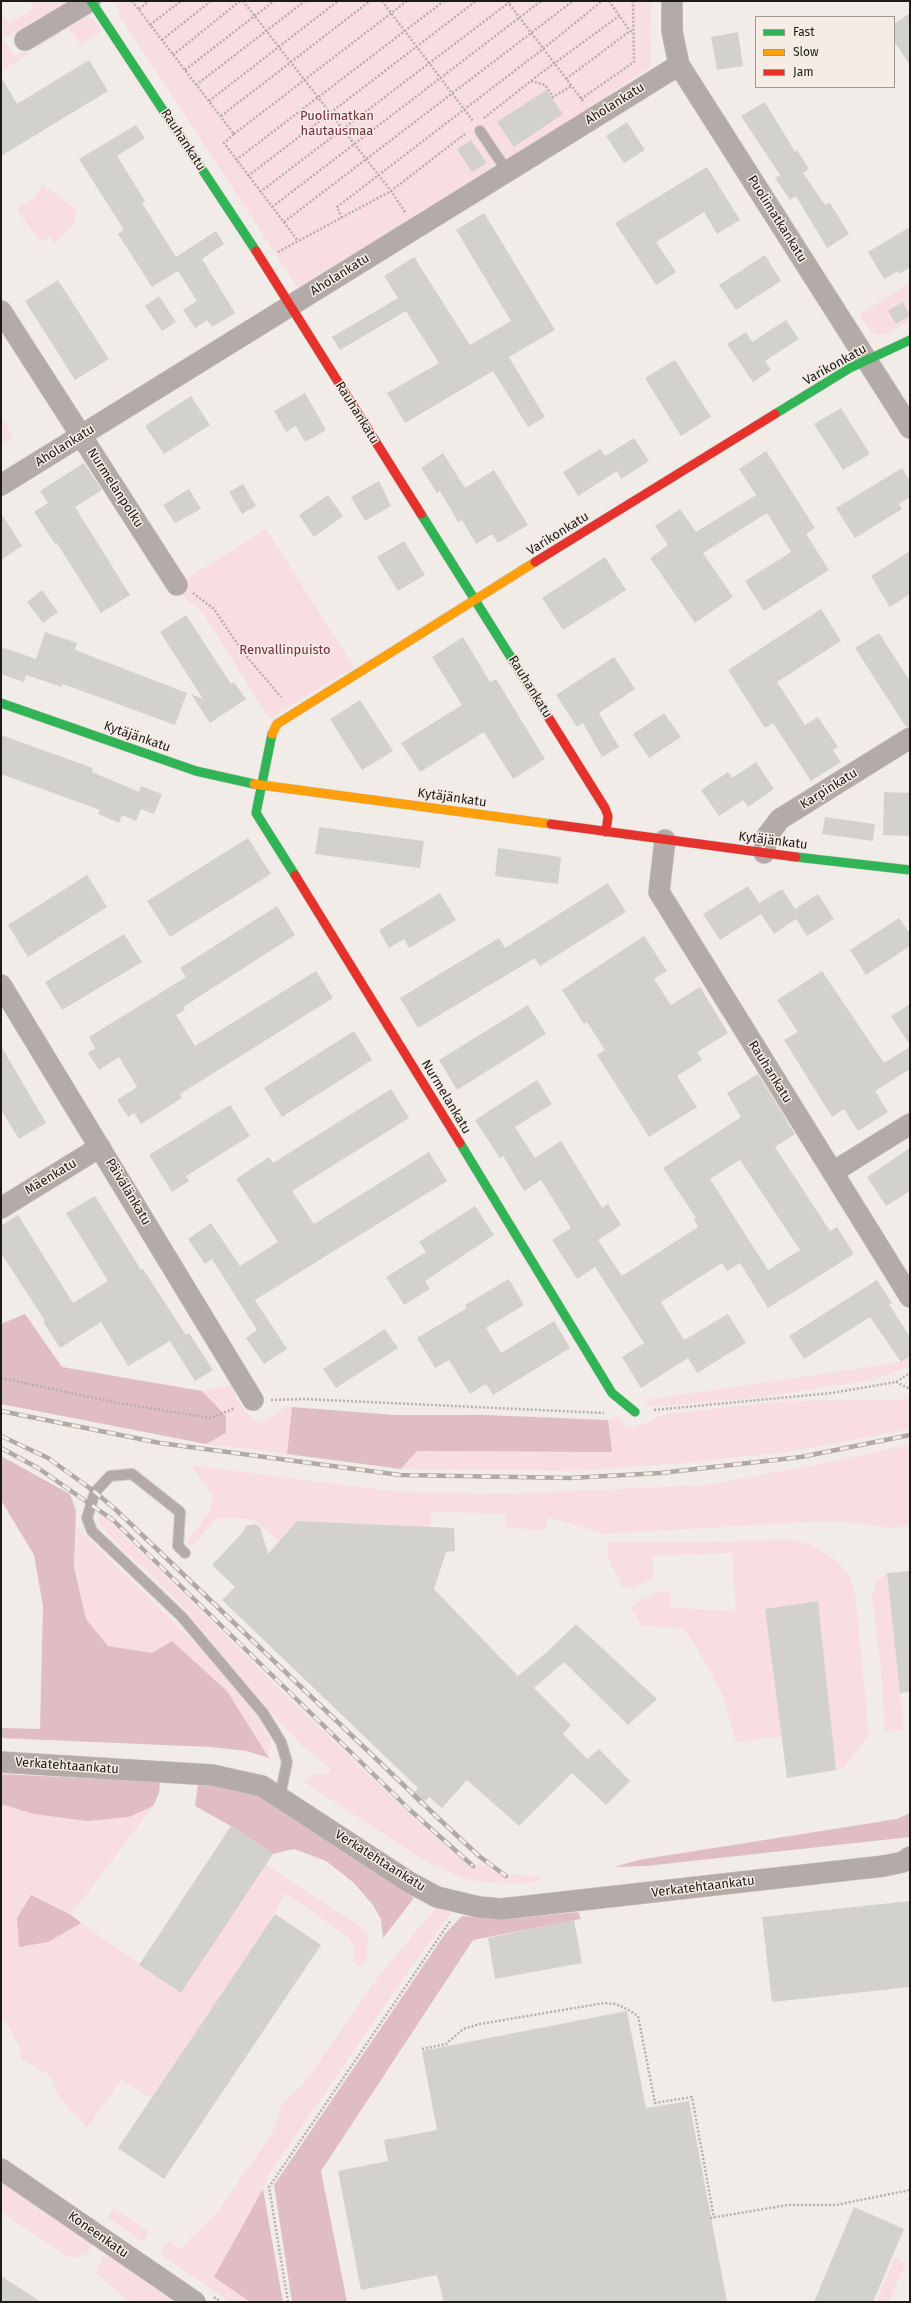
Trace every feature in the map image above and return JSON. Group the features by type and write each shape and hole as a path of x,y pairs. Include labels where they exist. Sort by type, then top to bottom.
{"street":[{"path":"25,40 91,1"},
{"name":"Rauhankatu","path":"91,1 291,305 372,438 476,600 605,808 608,816 606,832"},
{"name":"Puolimatkankatu","path":"672,1 672,31 679,65 910,428"},
{"name":"Aholankatu","path":"1,486 679,65"},
{"name":"Nurmelanpolku","path":"1,311 177,585"},
{"name":"Varikonkatu","path":"260,785 272,734 277,724 850,368 868,361 910,340"},
{"name":"Kytäjänkatu","path":"1,703 172,763 220,777 260,785 664,840 910,870"},
{"name":"Karpinkatu","path":"764,853 767,836 780,819 910,738"},
{"name":"Nurmelankatu","path":"260,785 256,813 374,1002 612,1393 635,1412"},
{"name":"Rauhankatu","path":"664,840 658,892 910,1297"},
{"name":"Päivälänkatu","path":"1,985 253,1400"},
{"path":"833,1172 910,1124"},
{"name":"Mäenkatu","path":"1,1208 100,1147"},
{"name":"Verkatehtaankatu","path":"1,1762 212,1775 262,1786 280,1796 409,1882 437,1897 460,1904 501,1909 884,1866 903,1862 910,1858"},
{"name":"Koneenkatu","path":"1,2168 195,2302"}],"lane":[{"path":"478,128 507,171"},
{"path":"185,1553 178,1546 180,1512 132,1474 110,1476 95,1492 87,1518 92,1531 182,1617 262,1713 281,1742 287,1762 280,1796"}],"path":[{"path":"132,1 234,134"},
{"path":"139,9 149,1"},
{"path":"150,25 181,1"},
{"path":"162,40 211,1"},
{"path":"173,54 240,1"},
{"path":"244,1 391,191 406,214"},
{"path":"185,70 274,1"},
{"path":"196,85 305,1"},
{"path":"209,101 338,1"},
{"path":"221,116 370,1"},
{"path":"382,1 478,128"},
{"path":"298,241 224,143 304,79 407,1"},
{"path":"236,160 317,96 444,1"},
{"path":"248,176 476,1"},
{"path":"272,207 541,1"},
{"path":"284,222 532,34 573,1"},
{"path":"342,218 337,207 378,174 544,49 602,1"},
{"path":"609,1 632,32"},
{"path":"581,99 634,62 632,32 633,1"},
{"path":"260,192 509,2 594,117"},
{"path":"273,255 391,191 478,128 531,81 619,16"},
{"path":"566,80 632,32"},
{"path":"531,81 545,85 552,98 571,86"},
{"path":"177,585 201,597 214,609 242,652 265,680 297,711"},
{"path":"1,1378 118,1403 211,1418 253,1400 312,1399 595,1413 635,1412 832,1393 896,1382 910,1374"},
{"path":"896,1382 910,1389"},
{"path":"288,2302 269,2187 454,1916 460,1904"},
{"path":"422,2049 446,2044 463,2029 480,2024 604,2003 616,2004 638,2016 655,2103 692,2097 712,2218 788,2205 836,2206 910,2190"}],"green space":[{"path":"31,1 72,1 31,26 2,38 15,56 26,51 28,54 1,71 1,13 10,23 34,9"},
{"name":"Puolimatkan hautausmaa","path":"121,1 651,1 650,67 578,117 300,291 119,15 120,11 117,6"},
{"path":"78,16 93,18 102,31 77,47 80,44 69,28 65,31 61,25"},
{"path":"57,27 61,34 36,49 34,46"},
{"path":"42,184 77,210 73,225 55,243 49,237 41,242 16,209 35,197"},
{"path":"910,282 910,321 885,334 877,335 871,332 859,315"},
{"path":"1,416 13,437 3,443 1,441"},
{"name":"Renvallinpuisto","path":"266,529 354,667 269,719 202,611 172,588"},
{"path":"910,1356 910,1366 873,1380 756,1398 649,1407 646,1400 901,1362"},
{"path":"233,1385 236,1397 245,1412 258,1422 272,1417 285,1407 292,1407 287,1454 206,1444 226,1433 226,1416 202,1391"},
{"path":"910,1397 910,1429 788,1452 683,1463 579,1471 401,1469 417,1451 612,1452 608,1420 619,1416 625,1426 634,1428 665,1414 783,1401 898,1400"},
{"path":"910,1445 910,1525 893,1528 843,1522 808,1522 605,1534 548,1517 545,1531 505,1527 505,1514 432,1512 429,1527 297,1521 279,1541 252,1519 217,1518 192,1546 186,1543 210,1511 213,1495 190,1465 391,1491 503,1494 706,1485"},
{"path":"99,1511 299,1708 415,1819 472,1869 480,1862 505,1878 512,1874 540,1877 541,1880 532,1883 502,1883 475,1881 458,1876 423,1860 303,1781 314,1774 326,1774 331,1769 303,1747 263,1704 180,1604 143,1567 123,1551 99,1521"},
{"path":"76,1527 214,1661 254,1711 270,1739 269,1758 227,1691 152,1653 108,1646 86,1619 74,1567"},
{"path":"788,1539 809,1544 835,1559 847,1573 855,1591 869,1734 844,1768 836,1770 818,1601 765,1609 782,1736 736,1743 723,1696 693,1641 683,1629 642,1626 631,1607 640,1600 659,1592 671,1591 671,1608 736,1611 732,1553 652,1556 654,1577 647,1582 632,1588 622,1587 607,1555 609,1542 715,1542"},
{"path":"887,1573 904,1729 885,1732 881,1671 872,1595 877,1580"},
{"path":"1,1804 34,1814 129,1817 153,1806 71,1915 32,1895 48,1942 81,1923 181,1993 266,1865 363,1928 368,1936 367,1958 362,1967 353,1963 353,1945 347,1936 285,1893 275,1914 151,2098 121,2080 87,2128 60,2098 49,2075 21,2059 20,2048 7,2023 1,2016"},
{"path":"437,1907 451,1913 410,1969 268,2176 263,2189 214,2277 250,2302 230,2302 160,2254 168,2241 182,2250 190,2239 219,2210 273,2132 282,2103 302,2086 381,1973"},
{"path":"1,2181 93,2244 86,2255 74,2258 67,2256 1,2212"},
{"path":"114,2208 149,2232 143,2242 107,2217"},
{"path":"108,2254 176,2302 134,2302 125,2298 96,2273 103,2256"},
{"path":"895,2257 906,2263 888,2302 876,2302"}],"shaded area":[{"path":"25,1314 62,1367 202,1391 226,1416 226,1433 206,1444 1,1404 1,1324"},
{"path":"292,1407 395,1415 485,1415 608,1420 612,1452 417,1451 401,1469 287,1454"},
{"path":"1,1456 70,1494 76,1511 74,1567 86,1619 108,1646 152,1653 172,1641 227,1691 269,1758 247,1751 211,1747 1,1738 1,1728 40,1729 43,1606 34,1555 1,1500"},
{"path":"1,1774 160,1782 159,1793 153,1806 129,1817 87,1821 34,1814 1,1804"},
{"path":"215,1784 253,1794 279,1807 414,1898 383,1938 381,1919 373,1905 353,1882 326,1861 294,1849 273,1854 231,1826 195,1806 198,1785"},
{"path":"910,1813 910,1837 646,1866 615,1867 638,1860 897,1819"},
{"path":"31,1895 71,1915 81,1923 48,1942 19,1947 17,1918"},
{"path":"578,1912 581,1919 473,1940 321,2171 347,2302 292,2302 274,2185 445,1934 462,1916 509,1919"},
{"path":"263,2189 283,2302 250,2302 214,2277"}],"building":[{"path":"910,13 910,65 895,42 895,23"},
{"path":"738,32 743,66 717,70 711,37"},
{"path":"89,60 108,91 1,156 1,77 17,104"},
{"path":"546,90 563,114 514,147 497,122"},
{"path":"765,102 795,152 797,150 809,169 803,173 825,205 830,203 849,234 827,248 796,196 790,200 775,178 780,175 741,116"},
{"path":"627,122 645,150 624,163 606,136"},
{"path":"136,125 145,138 117,156 145,201 142,203 176,257 216,231 224,244 202,259 235,313 212,327 207,320 195,328 183,310 197,301 178,271 152,287 118,234 124,230 79,159"},
{"path":"471,140 487,163 472,172 457,149"},
{"path":"707,167 740,220 717,234 704,212 656,242 676,272 656,285 615,223"},
{"path":"484,213 555,330 509,357 545,417 528,427 493,371 405,423 387,393 439,363 406,311 340,350 332,337 398,298 384,276 414,257 470,345 511,321 456,230"},
{"path":"910,227 910,267 900,274 898,271 884,279 868,252"},
{"path":"765,255 781,281 736,310 719,285"},
{"path":"58,280 109,359 75,380 25,301"},
{"path":"159,296 176,322 162,331 145,306"},
{"path":"903,302 910,316 896,324 888,311"},
{"path":"786,320 799,339 765,361 771,370 753,382 727,344 746,332 752,342"},
{"path":"675,360 711,417 681,436 645,378"},
{"path":"305,393 326,430 305,442 296,426 286,432 274,411"},
{"path":"191,396 210,425 164,454 145,426"},
{"path":"841,408 870,454 843,470 814,424"},
{"path":"634,438 649,461 621,479 617,471 578,496 563,472 600,449 605,456"},
{"path":"766,451 815,528 806,534 829,570 764,611 745,581 791,552 767,513 703,553 733,597 695,623 650,558 668,545 655,526 680,509 696,532 756,495 739,469"},
{"path":"443,453 465,488 494,470 528,525 498,543 492,534 476,544 462,520 458,522 440,491 437,493 421,468"},
{"path":"84,463 102,490 75,507 130,595 101,613 57,543 55,544 34,512 48,503 40,491"},
{"path":"902,468 910,481 910,497 899,504 902,509 855,538 836,508"},
{"path":"379,481 391,506 365,521 351,497"},
{"path":"243,484 256,506 242,514 229,492"},
{"path":"189,489 201,509 175,523 163,505"},
{"path":"328,495 343,516 314,537 299,515"},
{"path":"1,513 22,546 1,560"},
{"path":"404,541 425,575 398,591 377,557"},
{"path":"910,551 910,594 890,607 871,576"},
{"path":"605,557 626,590 563,630 542,598"},
{"path":"42,590 58,612 43,623 27,602"},
{"path":"821,609 841,641 777,682 805,725 818,717 838,747 833,750 841,762 811,781 773,723 765,728 728,670"},
{"path":"186,615 231,684 234,682 246,699 210,723 191,694 203,699 160,632"},
{"path":"45,632 77,643 75,650 187,693 175,725 63,684 62,687 26,675 24,682 1,674 1,647 36,659"},
{"path":"879,633 910,681 910,726 906,727 855,648"},
{"path":"463,637 490,682 496,679 545,759 513,779 484,732 420,772 401,743 462,705 432,657"},
{"path":"614,657 635,689 599,713 619,747 602,757 583,723 577,727 556,695"},
{"path":"360,700 393,751 362,770 330,719"},
{"path":"664,713 681,737 649,758 633,734"},
{"path":"1,735 93,768 92,772 139,792 141,786 162,794 154,814 141,809 136,821 122,815 119,823 98,814 100,810 1,774"},
{"path":"756,762 774,789 748,807 743,800 719,816 701,790 728,772 732,778"},
{"path":"884,792 910,793 910,836 883,835"},
{"path":"825,817 875,824 873,841 822,834"},
{"path":"319,827 424,841 420,868 315,854"},
{"path":"248,838 271,874 170,937 147,901"},
{"path":"498,848 561,857 558,884 495,876"},
{"path":"87,875 107,907 28,957 8,925"},
{"path":"608,883 626,912 540,966 535,958 418,1028 400,998 499,938 505,948"},
{"path":"748,886 759,903 782,889 795,909 818,894 834,919 807,936 796,919 774,934 761,914 720,940 703,914"},
{"path":"440,893 456,920 409,948 404,939 389,948 379,930"},
{"path":"277,906 295,935 183,1007 185,1010 176,1015 195,1046 316,971 333,998 180,1094 182,1098 141,1124 134,1113 128,1117 117,1100 137,1087 119,1057 99,1070 88,1053 95,1048 89,1037 186,977 180,968"},
{"path":"899,918 910,934 910,946 866,975 850,950"},
{"path":"124,934 142,962 62,1010 45,982"},
{"path":"644,936 667,971 654,979 671,1005 700,987 728,1033 697,1052 702,1060 677,1076 697,1107 649,1137 597,1055 605,1050 587,1022 584,1024 562,990"},
{"path":"822,971 884,1063 910,1047 910,1069 875,1091 888,1112 858,1131 844,1109 832,1117 784,1040 798,1032 777,1000"},
{"path":"910,1004 910,1045 891,1016"},
{"path":"528,1005 546,1034 457,1090 439,1060"},
{"path":"354,1031 372,1060 282,1117 264,1088"},
{"path":"1,1046 46,1123 19,1139 1,1110"},
{"path":"758,1074 795,1134 775,1147 830,1231 837,1227 854,1254 768,1308 740,1263 727,1271 722,1263 661,1302 684,1340 728,1314 746,1343 697,1373 688,1358 641,1388 622,1357 644,1343 595,1267 577,1279 552,1240 571,1228 541,1180 524,1191 503,1156 500,1158 475,1120 537,1080 552,1104 515,1127 535,1158 561,1141 602,1208 608,1204 621,1225 598,1240 622,1276 698,1227 694,1219 696,1218 663,1168 741,1117 727,1093","holes":["740,1160 800,1250 768,1270 710,1179"]},
{"path":"391,1089 409,1118 292,1191 314,1224 429,1152 447,1181 255,1300 287,1349 264,1364 246,1338 257,1330 212,1259 205,1264 188,1239 211,1223 240,1266 278,1242 236,1179 269,1157 273,1163"},
{"path":"230,1105 250,1136 186,1176 189,1181 172,1192 149,1155"},
{"path":"910,1148 910,1191 886,1206 867,1177"},
{"path":"95,1196 141,1270 143,1269 186,1335 189,1333 213,1370 195,1381 170,1341 128,1366 101,1322 60,1348 43,1322 45,1321 1,1253 1,1226 18,1215 73,1303 108,1281 66,1213"},
{"path":"475,1206 494,1235 425,1281 430,1289 404,1305 386,1277 426,1252 419,1242"},
{"path":"509,1279 524,1305 486,1328 501,1353 554,1321 570,1348 493,1395 486,1384 470,1394 449,1360 435,1368 417,1338 467,1308 465,1305"},
{"path":"877,1280 892,1303 889,1304 910,1337 910,1356 901,1362 870,1317 804,1359 789,1336"},
{"path":"385,1329 398,1348 336,1388 323,1369"},
{"path":"297,1521 454,1528 455,1551 446,1552 434,1589 518,1676 546,1653 576,1624 657,1699 628,1725 564,1662 534,1688 571,1725 563,1734 587,1759 599,1749 630,1781 606,1805 572,1773 519,1826 467,1780 442,1808 429,1797 421,1806 411,1796 418,1788 222,1600 235,1587 212,1565 243,1532 246,1526 254,1524 260,1527 268,1554"},
{"path":"910,1571 910,1692 900,1693 887,1573"},
{"path":"818,1601 836,1770 787,1778 765,1609"},
{"path":"231,1826 273,1854 181,1993 139,1965"},
{"path":"910,1901 910,1987 772,2002 762,1917"},
{"path":"275,1914 321,1945 164,2179 118,2148"},
{"path":"574,1920 582,1963 495,1979 488,1938"},
{"path":"627,2011 646,2108 689,2101 727,2302 444,2302 437,2275 361,2290 338,2171 388,2161 384,2140 437,2130 422,2051"},
{"path":"854,2207 904,2229 873,2302 814,2302"},
{"path":"1,2276 41,2302 1,2302"}],"railway":[{"path":"1,1411 160,1443 400,1475 570,1478 661,1473 801,1457 910,1435"},
{"path":"1,1436 48,1458 95,1492 114,1508 438,1818 479,1856 506,1876"},
{"path":"1,1448 38,1468 113,1520 410,1810 473,1866"}],"traffic: fast":[{"path":"91,1 256,251"},
{"path":"775,414 850,368 910,340"},
{"path":"421,514 532,691"},
{"path":"1,703 196,771 254,784"},
{"path":"272,734 256,813 295,875"},
{"path":"796,857 910,870"},
{"path":"460,1143 612,1393 635,1412"}],"traffic: slow":[{"path":"272,734 277,724 535,562"},
{"path":"254,784 551,824"}],"traffic: jam":[{"path":"256,251 421,514"},
{"path":"535,562 775,414"},
{"path":"532,691 605,808 608,816 606,832"},
{"path":"551,824 796,857"},
{"path":"295,875 460,1143"}]}
